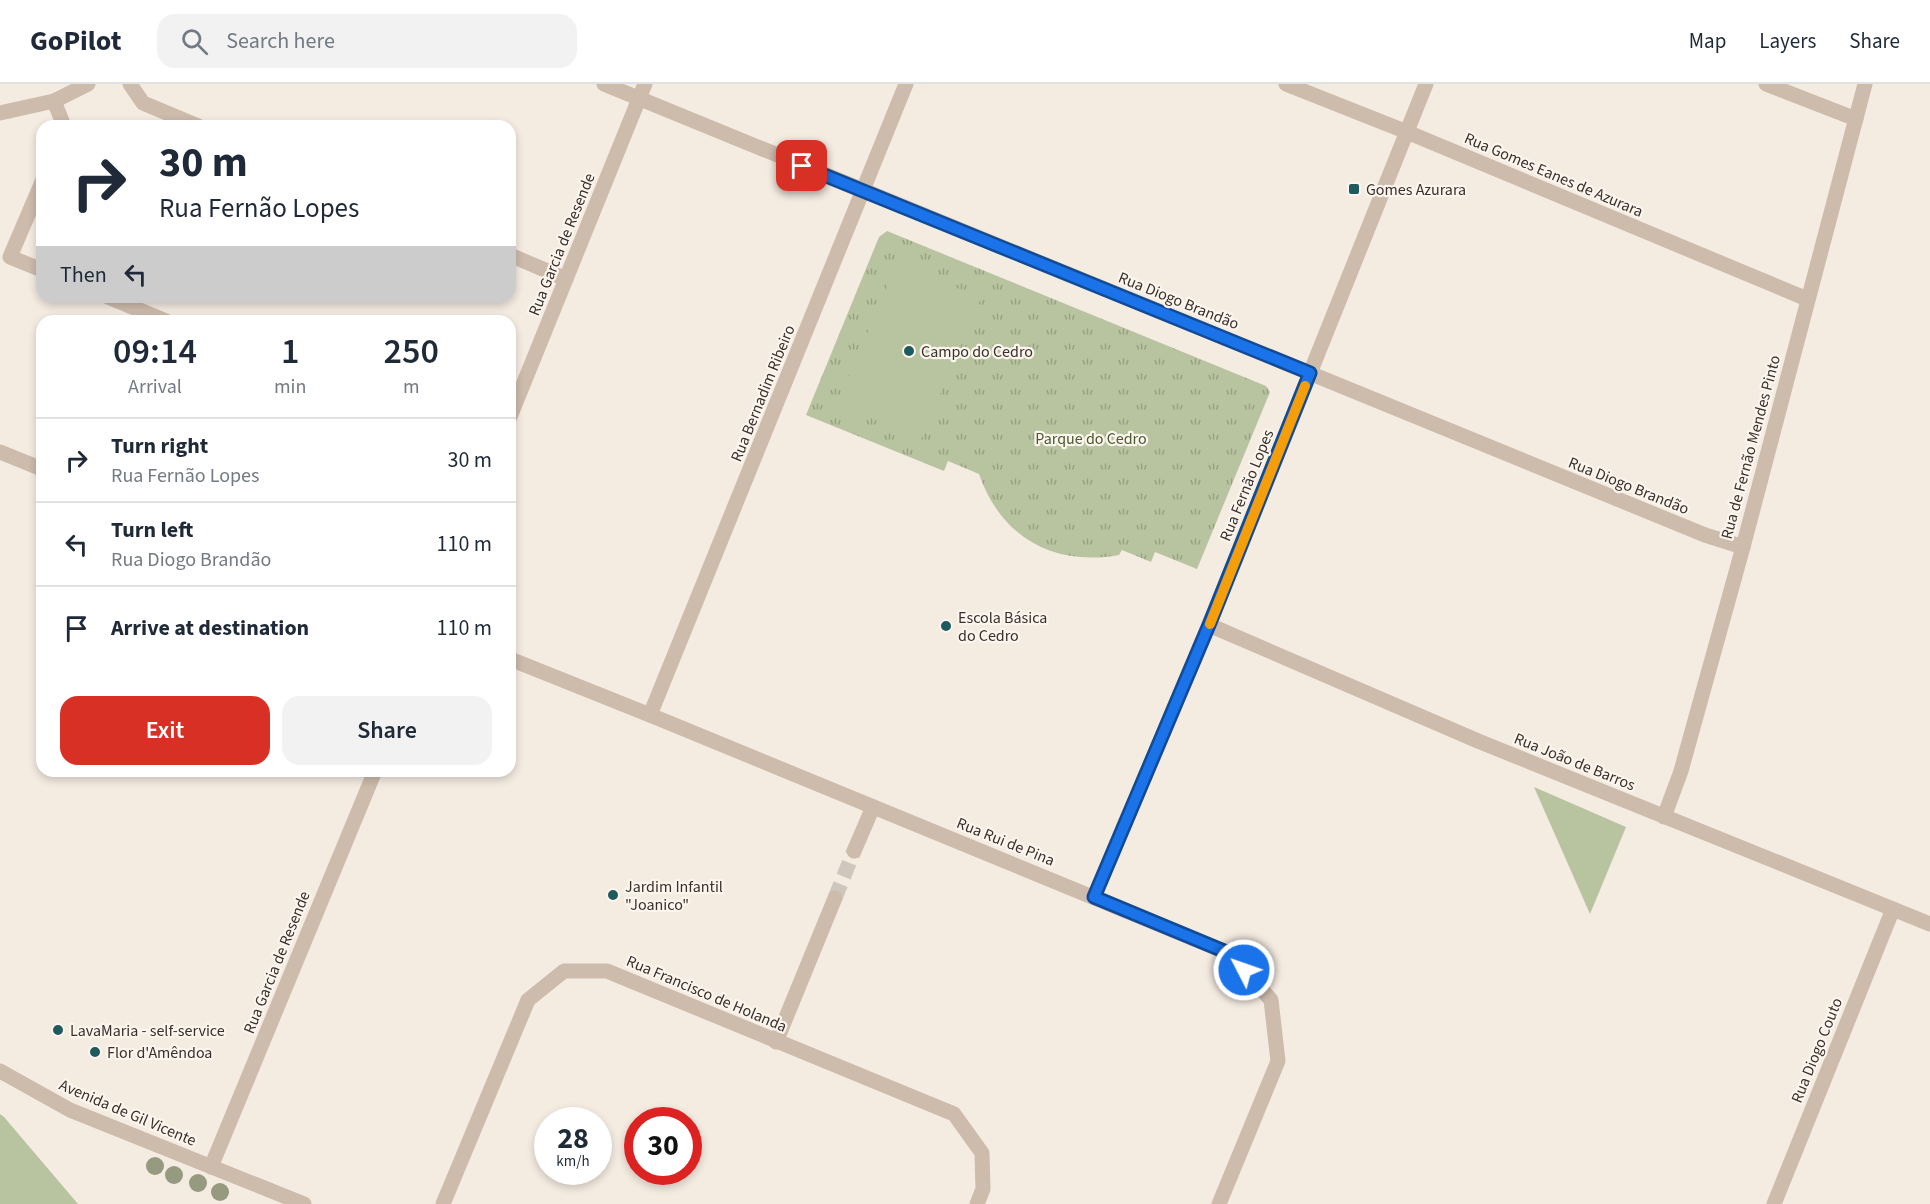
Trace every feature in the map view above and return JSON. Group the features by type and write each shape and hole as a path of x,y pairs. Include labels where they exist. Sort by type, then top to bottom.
{"street":[{"path":"0,113 54,101 88,84"},
{"path":"130,84 143,103 184,120"},
{"name":"Rua Diogo Brandão","path":"603,84 642,91 864,191 1705,535 1743,547"},
{"name":"Rua Bernadim Ribeiro","path":"650,715 906,84"},
{"name":"Rua Gomes Eanes de Azurara","path":"1286,84 1807,299"},
{"name":"Rua Fernão Lopes","path":"1094,897 1209,625 1426,84"},
{"path":"1766,84 1856,119"},
{"name":"Rua de Fernão Mendes Pinto","path":"1664,817 1681,771 1743,547 1865,84"},
{"name":"Rua Garcia de Resende","path":"516,402 642,91"},
{"path":"54,101 62,120"},
{"path":"36,196 10,256 36,267"},
{"path":"516,258 566,279"},
{"path":"122,303 152,315"},
{"path":"0,452 36,467"},
{"name":"Rua João de Barros","path":"1209,625 1478,741 1930,924"},
{"name":"Rua Rui de Pina","path":"516,661 1231,954 1272,1000 1278,1061 1219,1204"},
{"name":"Rua Garcia de Resende","path":"212,1167 373,777"},
{"path":"854,851 873,807"},
{"path":"776,1041 835,898"},
{"name":"Rua Diogo Couto","path":"1774,1204 1893,909"},
{"name":"Rua Francisco de Holanda","path":"443,1204 528,1000 564,971 607,971 954,1114 982,1153 983,1189 977,1204"},
{"name":"Avenida de Gil Vicente","path":"0,1071 70,1110 304,1204"}],"green space":[{"name":"Parque do Cedro","path":"887,231 1266,386 1270,392 1197,569 1155,552 1151,562 1122,550 1119,555 1095,558 1052,551 1032,543 1001,515 979,474 948,461 944,471 806,415 879,237"},
{"name":"Campo do Cedro","path":"897,263 981,298 921,439 837,404"},
{"path":"1534,787 1626,827 1590,914"},
{"path":"0,1114 4,1117 78,1204 0,1204"}],"tunnel":[{"path":"835,898 854,851"}],"slow traffic":[{"path":"1210,624 1305,386"}],"place":[{"name":"Gomes Azurara","path":"1354,189"},
{"name":"Campo do Cedro","path":"909,351"},
{"name":"Escola Básica do Cedro","path":"946,626"},
{"name":"Jardim Infantil \"Joanico\"","path":"613,895"},
{"name":"LavaMaria - self-service","path":"58,1030"},
{"name":"Flor d'Amêndoa","path":"95,1052"}],"route":[{"path":"802,166 1310,373 1209,625 1094,897 1231,954 1244,970"}]}
